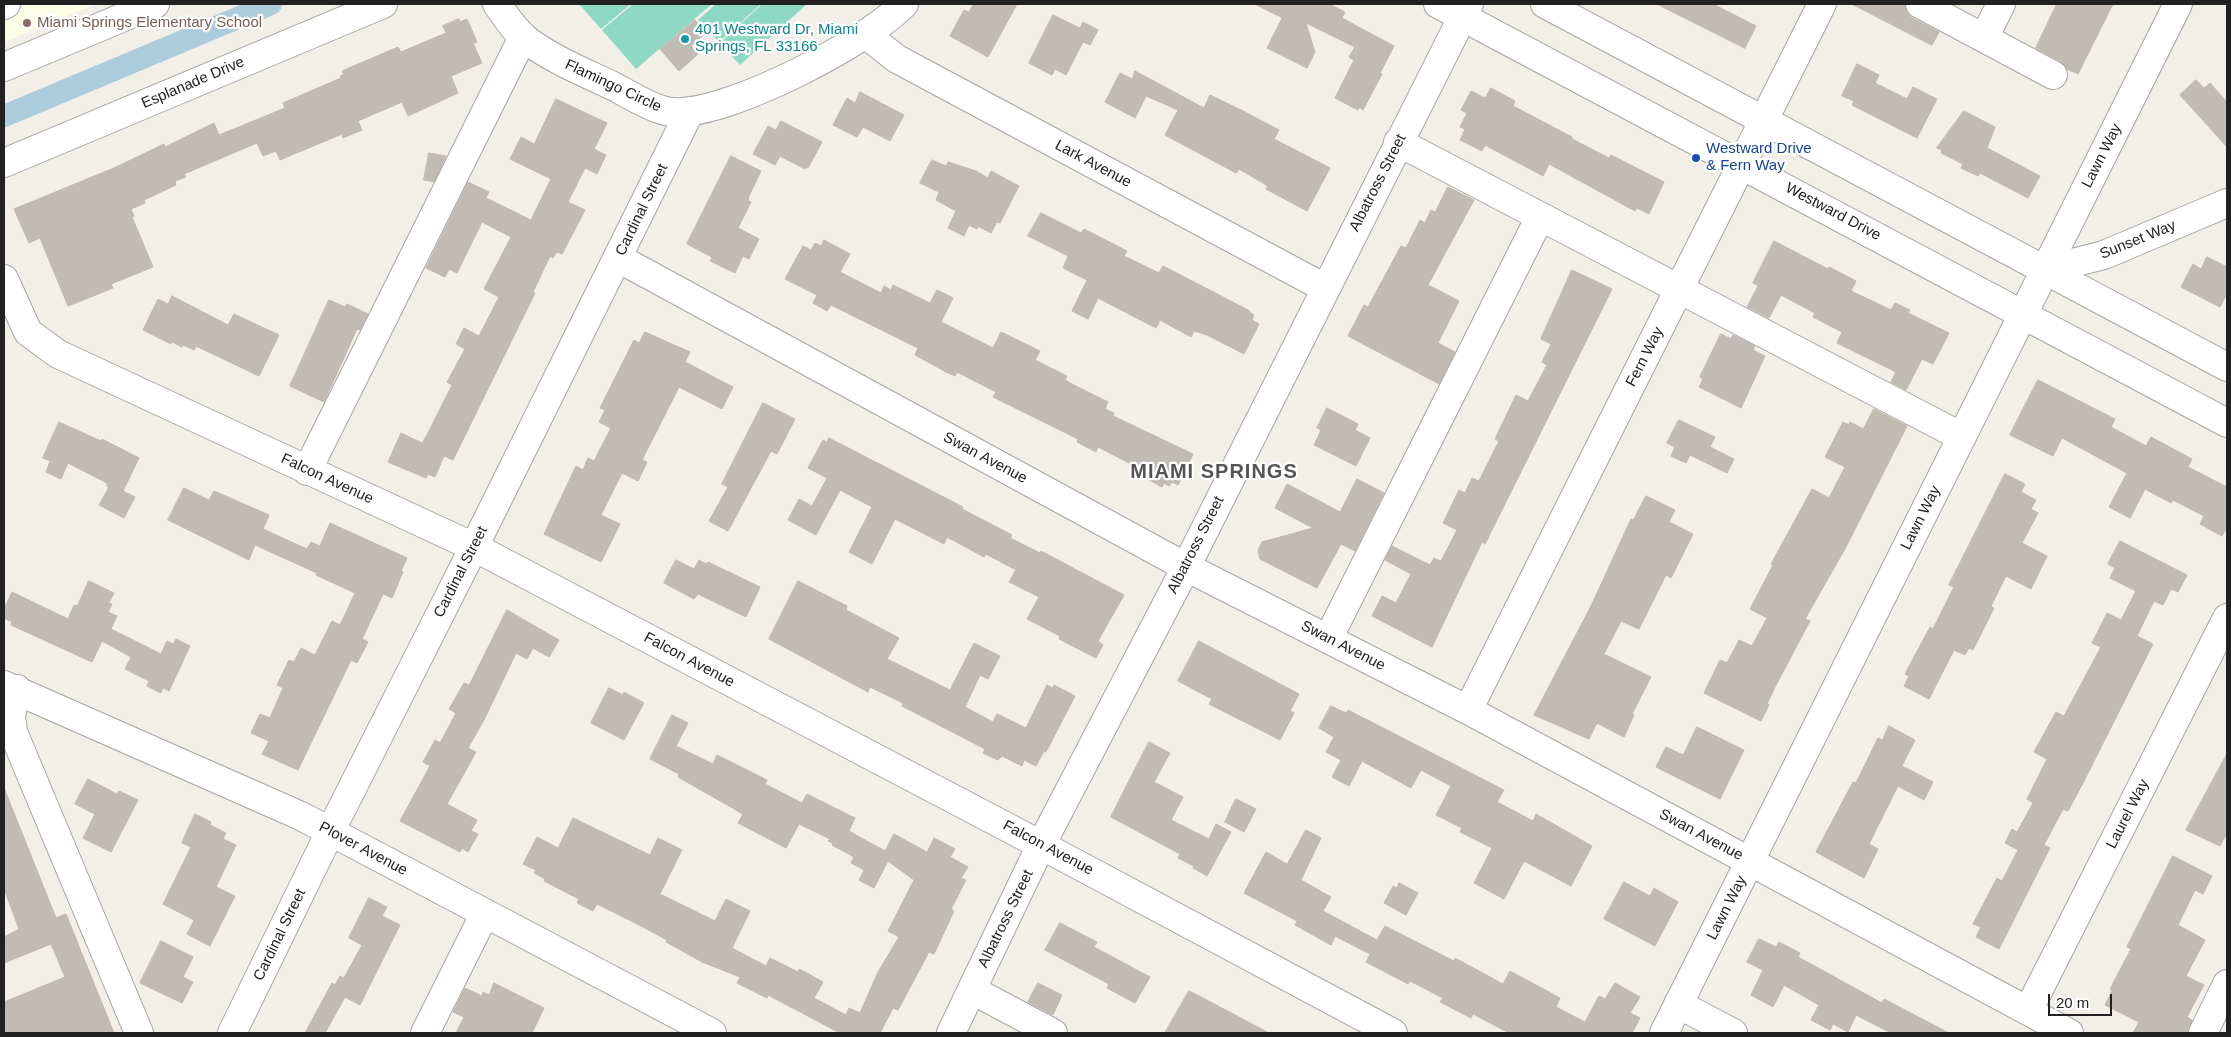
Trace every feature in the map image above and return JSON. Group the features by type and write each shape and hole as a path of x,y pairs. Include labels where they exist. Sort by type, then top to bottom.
{"street":[{"path":"4,67 155,4"},
{"name":"Esplanade Drive","path":"4,163 383,4"},
{"name":"Flamingo Circle","path":"497,4 523,37 558,59 658,109 670,112 710,108 764,88 833,53 865,34 904,4"},
{"name":"Westward Drive","path":"1438,4 1465,10 1741,164 2024,313 2227,423"},
{"path":"1545,4 2227,367"},
{"name":"Fern Way","path":"1468,710 1822,4"},
{"path":"1920,4 2053,75"},
{"path":"1984,38 2001,4"},
{"name":"Lawn Way","path":"1664,1033 2178,4"},
{"name":"Albatross Street","path":"951,1033 1041,845 1186,567 1465,10"},
{"name":"Lark Avenue","path":"865,34 897,59 1325,288"},
{"path":"307,471 523,37"},
{"name":"Cardinal Street","path":"232,1033 330,832 474,547 690,111"},
{"path":"1398,142 1962,437"},
{"name":"Sunset Way","path":"2045,270 2104,256 2227,203"},
{"path":"1328,639 1540,217"},
{"name":"Swan Avenue","path":"618,258 1186,567 1468,710 2069,1033"},
{"name":"Falcon Avenue","path":"4,279 28,332 58,354 474,547 1041,845 1393,1033"},
{"name":"Laurel Way","path":"2028,1011 2227,618"},
{"path":"10,687 13,732 139,1033"},
{"name":"Plover Avenue","path":"10,687 301,816 712,1033"},
{"path":"425,1033 485,913"},
{"path":"2203,1033 2227,984"},
{"path":"972,990 1053,1033"},
{"path":"1678,1004 1733,1033"}],"shaded area":[{"name":"Miami Springs Elementary School","path":"4,4 97,4 4,42"}],"green space":[{"path":"579,4 631,4 601,29"},
{"path":"633,4 712,4 636,69 602,30"},
{"path":"716,4 761,4 719,42 698,20"},
{"path":"762,4 807,4 740,65 720,43"}],"building":[{"path":"974,4 1017,4 988,57 950,36 964,10 969,12"},
{"path":"1255,4 1329,4 1345,12 1342,18 1394,46 1363,110 1359,107 1358,110 1335,98 1354,60 1349,57 1355,47 1306,23 1315,52 1307,68 1267,48 1282,18"},
{"path":"1657,4 1713,4 1756,26 1745,48"},
{"path":"1852,4 1904,4 1912,18 1939,32 1932,45"},
{"path":"2057,4 2113,4 2078,74 2067,69 2060,61 2036,48"},
{"path":"1053,15 1080,28 1083,22 1098,30 1090,45 1083,42 1066,75 1055,69 1052,75 1029,63"},
{"path":"459,19 460,22 467,19 477,42 473,43 482,63 451,76 458,93 408,116 402,102 358,121 362,130 343,138 342,134 280,160 276,151 263,156 257,143 184,174 186,177 175,181 176,185 144,200 145,203 131,209 134,216 132,217 153,267 111,284 113,288 68,306 40,238 29,243 14,209 114,168 164,144 165,147 214,123 219,135 285,108 283,103 341,78 340,76 344,74 342,71 398,47 401,52 446,33 443,26"},
{"name":"401 Westward Dr, Miami Springs, FL 33166","path":"695,20 706,33 691,46 698,54 679,71 660,49"},
{"path":"1857,64 1879,75 1875,83 1907,99 1913,87 1937,99 1917,138 1852,105 1854,101 1842,96"},
{"path":"1135,71 1204,108 1210,95 1243,111 1279,130 1274,139 1330,168 1307,211 1266,189 1268,186 1239,169 1236,173 1165,135 1178,110 1146,96 1135,118 1105,102 1120,73 1132,79"},
{"path":"2196,80 2204,88 2210,83 2227,102 2227,147 2180,95"},
{"path":"1491,88 1515,101 1513,106 1572,137 1572,139 1609,158 1611,155 1664,182 1649,214 1637,208 1635,211 1549,164 1543,176 1485,145 1482,151 1460,140 1465,129 1460,127 1467,113 1461,110 1471,91 1485,98"},
{"path":"860,92 904,115 890,141 863,127 857,137 833,125 847,98 855,103"},
{"path":"556,99 607,123 594,149 606,155 597,174 585,168 568,202 585,210 562,254 557,252 553,258 550,256 533,292 535,293 453,460 444,456 435,477 428,474 426,478 388,462 401,433 422,443 428,433 452,385 447,382 465,349 456,344 464,328 479,336 499,297 484,289 511,237 482,222 457,273 449,269 445,277 426,268 468,182 489,192 486,198 531,220 551,179 510,159 521,137 534,144"},
{"path":"1964,111 1995,127 1987,148 2040,176 2028,198 1980,173 1978,176 1961,168 1963,164 1941,153 1942,150 1937,148"},
{"path":"781,121 822,142 808,168 806,167 805,169 780,156 775,165 753,154 768,126 776,130"},
{"path":"429,153 446,156 434,182 424,180"},
{"path":"731,156 761,171 749,196 748,201 751,202 738,228 759,239 749,259 743,256 735,273 710,261 712,257 687,244"},
{"path":"932,160 946,166 948,162 976,171 988,178 991,171 1019,186 1000,223 997,222 991,233 978,226 977,229 969,225 964,236 948,228 956,211 936,200 939,192 920,183"},
{"path":"1448,187 1474,200 1428,285 1459,301 1438,343 1455,352 1439,384 1348,336 1364,305 1368,307 1401,246 1406,248 1420,220 1425,223 1431,210 1435,212"},
{"path":"1041,213 1081,233 1084,229 1127,251 1124,256 1159,273 1163,266 1250,311 1254,315 1252,320 1259,324 1244,354 1207,335 1194,331 1191,337 1160,320 1156,328 1098,298 1088,319 1072,311 1087,280 1063,268 1068,256 1028,236"},
{"path":"824,240 850,254 840,272 881,293 884,286 891,290 893,285 930,303 937,290 953,298 941,322 993,348 1001,332 1040,351 1035,360 1067,376 1065,380 1108,402 1105,409 1114,413 1113,416 1193,454 1178,485 1172,482 1169,486 1164,483 1162,487 1131,470 1133,465 1098,447 1096,452 1077,442 1078,439 993,397 996,392 957,372 955,376 946,372 915,355 918,348 831,305 827,311 813,303 817,295 785,279 803,246 811,250 815,243 821,246"},
{"path":"1774,241 1856,281 1851,291 1891,310 1895,303 1910,310 1908,313 1949,333 1933,364 1922,359 1906,390 1891,382 1896,372 1837,343 1842,332 1813,317 1815,313 1781,295 1769,318 1747,307 1758,286 1753,283"},
{"path":"2207,257 2227,267 2227,293 2220,307 2181,287 2193,264 2201,269"},
{"path":"1572,270 1612,289 1485,544 1482,542 1432,647 1372,616 1382,596 1396,603 1411,574 1385,560 1392,546 1430,565 1434,558 1441,561 1457,530 1443,523 1459,490 1465,493 1472,478 1479,481 1499,441 1495,439 1516,395 1528,401 1547,365 1542,362 1551,344 1541,339"},
{"path":"172,296 228,325 234,314 279,335 259,376 196,346 194,350 172,342 171,344 143,330 158,299 168,304"},
{"path":"329,300 345,307 347,304 368,314 360,330 357,329 324,402 290,386"},
{"path":"645,332 690,352 685,362 733,387 722,409 679,387 642,460 647,462 638,481 622,473 601,515 620,524 601,562 544,534 576,466 583,470 588,458 594,461 611,428 599,422 605,410 600,408 634,340 639,343"},
{"path":"1721,334 1731,339 1733,335 1755,346 1753,350 1765,356 1741,408 1699,387 1703,379 1700,377"},
{"path":"2038,380 2115,419 2111,427 2146,446 2151,437 2192,459 2188,467 2227,487 2227,527 2222,536 2200,524 2204,516 2173,500 2171,503 2145,489 2130,518 2109,507 2127,473 2062,438 2053,456 2010,435"},
{"path":"763,403 795,419 777,454 771,451 728,531 709,521 728,487 722,484"},
{"path":"1327,408 1358,424 1355,430 1370,438 1356,466 1314,445 1321,430 1317,428"},
{"path":"1874,409 1907,426 1846,547 1805,619 1810,621 1775,687 1761,721 1704,693 1720,660 1727,663 1739,640 1752,646 1767,618 1750,609 1773,565 1771,564 1812,489 1829,498 1845,467 1825,457 1843,422 1849,425 1850,422 1863,429"},
{"path":"1679,420 1715,437 1710,447 1734,459 1727,473 1690,455 1686,463 1671,456 1675,447 1667,443"},
{"path":"59,422 101,441 102,439 139,458 123,491 135,497 124,518 99,505 109,487 107,483 68,463 61,479 46,472 50,461 43,458"},
{"path":"829,438 963,507 962,509 1012,535 1010,538 1040,553 1041,551 1124,595 1098,641 1103,645 1096,658 1059,639 1060,636 1027,619 1039,597 1009,582 1016,570 986,554 984,557 947,537 944,544 895,519 872,564 849,552 872,507 840,490 816,535 788,520 799,499 812,506 827,478 808,468 823,440 827,442"},
{"path":"2005,474 2025,484 2021,492 2036,500 2031,509 2038,513 2022,543 2047,556 2031,589 2006,576 1991,606 1994,608 1973,650 1969,648 1965,655 1954,650 1929,699 1904,686 1909,676 1905,674 1930,627 1933,629 1954,587 1949,585"},
{"path":"1357,479 1384,493 1355,551 1341,544 1317,588 1260,559 1258,550 1262,542 1313,528 1275,508 1287,484 1340,512"},
{"path":"184,488 209,500 214,491 269,515 263,529 307,549 311,542 320,546 330,523 407,558 392,598 383,594 362,639 368,642 357,663 351,660 298,770 262,754 269,741 251,733 260,714 270,718 283,688 277,685 289,660 294,662 301,648 315,655 332,621 340,625 355,593 316,575 317,573 255,545 249,560 168,520"},
{"path":"1646,496 1675,510 1669,522 1693,534 1671,578 1666,575 1639,629 1621,621 1604,654 1651,677 1632,714 1634,715 1624,737 1597,723 1589,739 1534,715 1591,606 1631,519 1633,520"},
{"path":"2120,541 2187,575 2178,592 2171,589 2163,605 2154,601 2137,636 2153,644 2068,811 2063,809 2044,845 2050,848 1999,949 1976,937 1981,927 1973,924 1997,878 2002,881 2018,850 2005,843 2012,829 2017,832 2033,803 2027,799 2047,759 2034,752 2056,712 2064,716 2101,647 2092,643 2107,613 2121,620 2136,591 2110,578 2115,568 2108,564"},
{"path":"676,560 694,569 699,560 706,564 708,562 760,587 746,617 698,594 694,599 664,583"},
{"path":"89,581 114,593 109,603 112,604 108,612 117,616 111,629 161,654 167,641 173,644 176,639 190,646 169,691 163,688 161,693 147,686 149,681 125,669 131,657 102,641 92,662 11,625 12,622 4,618 4,609 12,592 68,619 74,605 77,606"},
{"path":"798,581 847,606 846,610 899,638 887,659 950,690 974,643 1000,656 988,679 980,675 965,707 993,722 997,714 1026,728 1047,685 1053,688 1054,685 1075,696 1046,752 1044,751 1036,766 1024,760 1022,766 1002,756 998,760 983,753 985,749 902,706 903,703 870,687 868,692 769,639"},
{"path":"507,610 559,640 549,657 533,648 527,659 516,653 484,720 468,748 476,752 447,804 477,820 471,831 478,834 468,852 462,848 460,852 400,821 430,766 423,762 435,740 440,743 456,713 449,709 464,683 469,685"},
{"path":"1199,641 1299,694 1290,711 1294,713 1280,740 1209,704 1212,699 1178,681"},
{"path":"609,688 623,695 624,692 644,703 624,740 591,723"},
{"path":"1331,706 1346,713 1348,710 1504,790 1497,802 1533,821 1536,814 1592,846 1571,886 1524,861 1504,899 1474,883 1492,848 1460,832 1462,828 1436,815 1451,786 1421,770 1411,788 1362,761 1349,786 1332,777 1341,760 1326,752 1334,737 1319,728"},
{"path":"672,715 688,723 676,746 713,764 717,755 767,780 765,784 802,803 807,794 855,818 849,831 885,851 894,834 927,852 934,838 955,849 950,857 968,867 961,878 966,880 951,909 954,911 934,954 929,952 898,1010 893,1008 880,1033 837,1033 768,995 767,998 737,983 740,977 702,962 666,942 667,940 597,904 593,911 577,903 579,899 544,881 545,879 534,873 536,870 523,864 537,837 558,848 573,818 650,855 658,838 682,850 660,894 715,921 726,899 750,911 732,948 766,966 770,958 798,972 799,969 807,973 823,982 814,998 846,1015 849,1008 860,1013 878,972 899,937 888,931 914,880 888,861 874,888 859,880 864,870 851,863 854,857 832,845 833,843 828,841 830,839 799,824 786,848 738,823 743,814 678,777 679,774 650,759"},
{"path":"1889,726 1915,740 1902,766 1933,782 1924,800 1898,786 1869,844 1878,849 1864,878 1816,852 1853,782 1856,783 1878,738 1882,740"},
{"path":"1697,727 1744,750 1720,799 1656,767 1666,747 1683,755"},
{"path":"1149,742 1170,753 1154,782 1183,797 1171,820 1209,839 1216,824 1231,832 1207,876 1193,868 1194,866 1178,858 1180,854 1111,817"},
{"path":"2227,754 2227,833 2220,846 2186,830"},
{"path":"88,779 117,794 119,791 138,800 111,852 83,838 95,814 75,804"},
{"path":"4,788 56,918 66,914 114,1033 4,1033 4,1002 65,977 51,944 4,963 4,937 19,929 4,889"},
{"path":"1236,799 1256,809 1244,832 1225,822"},
{"path":"195,814 211,822 210,825 226,833 223,839 236,845 216,887 235,896 210,946 187,934 194,920 163,904 191,847 182,843"},
{"path":"1306,830 1321,838 1301,880 1331,897 1323,911 1377,940 1385,926 1454,961 1455,958 1503,984 1510,971 1560,998 1556,1007 1585,1022 1599,996 1605,999 1615,983 1640,997 1630,1013 1640,1018 1632,1033 1509,1033 1473,1014 1471,1018 1440,1002 1443,998 1410,981 1408,984 1366,962 1370,954 1335,936 1331,945 1295,925 1297,921 1244,893 1266,852 1287,864"},
{"path":"2173,856 2212,876 2203,894 2195,890 2178,925 2205,940 2186,976 2204,985 2187,1017 2192,1020 2188,1033 2133,1033 2139,1022 2105,1005 2112,991 2110,989 2131,949 2127,947"},
{"path":"1624,882 1650,896 1654,888 1678,902 1655,946 1604,919"},
{"path":"1399,883 1418,893 1406,915 1384,903 1393,886 1397,888"},
{"path":"369,898 387,907 382,916 400,925 360,1005 345,997 325,1033 305,1033 332,983 335,985 340,976 344,978 362,945 349,938"},
{"path":"1060,923 1097,942 1094,947 1150,977 1135,1003 1107,988 1109,984 1045,950"},
{"path":"1759,939 1776,947 1779,942 1800,953 1798,957 1882,1003 1884,999 1949,1033 1891,1033 1856,1015 1848,1032 1833,1024 1830,1030 1811,1020 1819,1005 1784,985 1773,1007 1751,995 1763,970 1747,962"},
{"path":"161,941 193,957 183,977 193,982 182,1003 140,983"},
{"path":"494,983 544,1008 532,1033 456,1033 464,1017 453,1012 465,988 482,996 483,992 489,995"},
{"path":"1038,983 1062,995 1053,1015 1028,1002"},
{"path":"1189,991 1201,997 1269,1033 1165,1033"}],"waterway":[{"path":"4,116 271,4"}],"place":[{"name":"Miami Springs Elementary School","path":"27,23"},
{"name":"401 Westward Dr, Miami Springs, FL 33166","path":"685,39"},
{"name":"Westward Drive & Fern Way","path":"1696,158"}],"district":[{"name":"MIAMI SPRINGS","path":"1214,472"}]}
